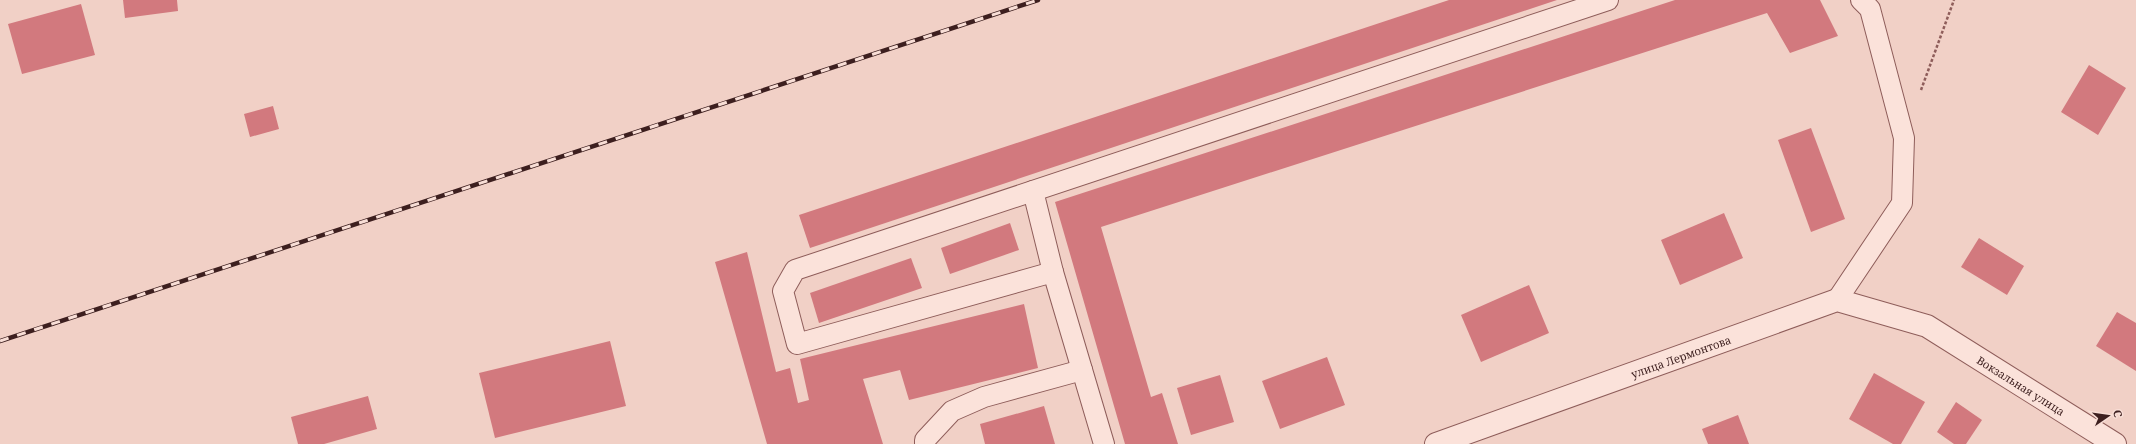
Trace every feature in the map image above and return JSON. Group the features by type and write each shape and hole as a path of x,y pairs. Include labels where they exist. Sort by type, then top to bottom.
{"street":[{"name":"Вокзальная улица","path":"1837,300 1927,326 2115,444"},
{"name":"улица Лермонтова","path":"1436,444 1837,300"}],"lane":[{"path":"1053,272 797,344 783,291 795,270 1608,0"},
{"path":"1837,300 1902,203 1904,138 1870,9 1861,0"},
{"path":"1033,191 1053,272 1104,444"},
{"path":"925,444 925,440 952,411 984,397 1082,370"}],"path":[{"path":"1920,94 1954,0"}],"building":[{"path":"123,0 177,0 178,11 125,18"},
{"path":"1449,0 1557,0 810,248 799,215"},
{"path":"1675,0 1820,0 1838,36 1790,53 1767,13 1101,227 1151,397 1162,393 1178,444 1125,444 1055,202"},
{"path":"81,4 95,55 22,74 8,24"},
{"path":"2089,65 2126,88 2098,135 2061,112"},
{"path":"273,106 279,129 250,137 244,114"},
{"path":"1811,128 1845,219 1811,232 1778,140"},
{"path":"1724,213 1743,258 1680,285 1661,240"},
{"path":"1010,223 1019,250 950,274 941,248"},
{"path":"1979,238 2024,266 2007,295 1961,267"},
{"path":"747,252 776,372 790,368 798,403 809,400 800,359 1024,304 1038,368 909,400 900,370 863,379 883,444 767,444 715,262"},
{"path":"911,258 922,288 819,323 810,293"},
{"path":"1529,285 1549,333 1481,362 1461,315"},
{"path":"2117,312 2136,323 2136,371 2096,346"},
{"path":"610,341 626,406 495,438 479,373"},
{"path":"1327,357 1345,405 1280,429 1262,381"},
{"path":"1874,373 1925,402 1901,444 1893,444 1849,419"},
{"path":"1220,375 1234,422 1191,435 1177,388"},
{"path":"368,396 377,429 324,444 298,444 291,417"},
{"path":"1956,402 1982,420 1966,444 1954,444 1937,432"},
{"path":"1044,406 1055,444 985,444 980,424"},
{"path":"1738,415 1749,444 1708,444 1702,429"}],"railway":[{"path":"0,341 1038,0"}]}
